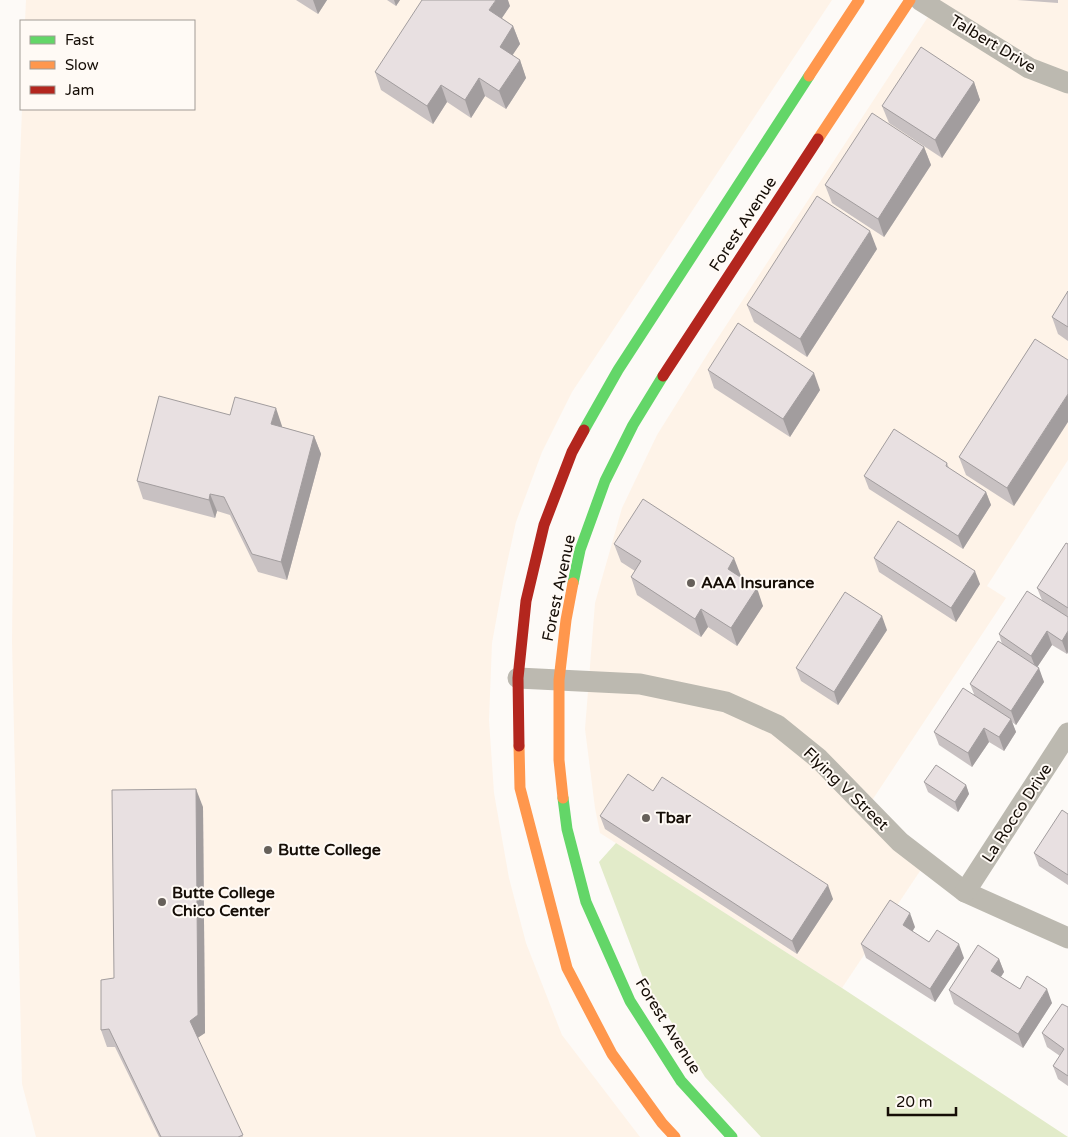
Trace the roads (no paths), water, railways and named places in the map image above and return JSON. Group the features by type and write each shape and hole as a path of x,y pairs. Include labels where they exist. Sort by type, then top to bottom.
{"street":[{"name":"Forest Avenue","path":"675,1137 612,1054 567,968 520,788 518,678 526,601 544,525 572,452 618,370 859,0"},
{"name":"Forest Avenue","path":"732,1137 681,1081 630,1002 586,902 567,829 559,760 559,680 566,620 580,550 605,481 633,425 681,348 910,0"},
{"name":"Talbert Drive","path":"920,0 1029,68 1068,83"},
{"name":"Flying V Street","path":"518,678 640,684 726,702 777,725 819,759 900,842 965,892 1068,938"},
{"name":"La Rocco Drive","path":"965,892 1068,733"}],"place":[{"name":"AAA Insurance","path":"691,583"},
{"name":"Tbar","path":"646,818"},
{"name":"Butte College","path":"268,850"},
{"name":"Butte College Chico Center","path":"162,902"}]}
